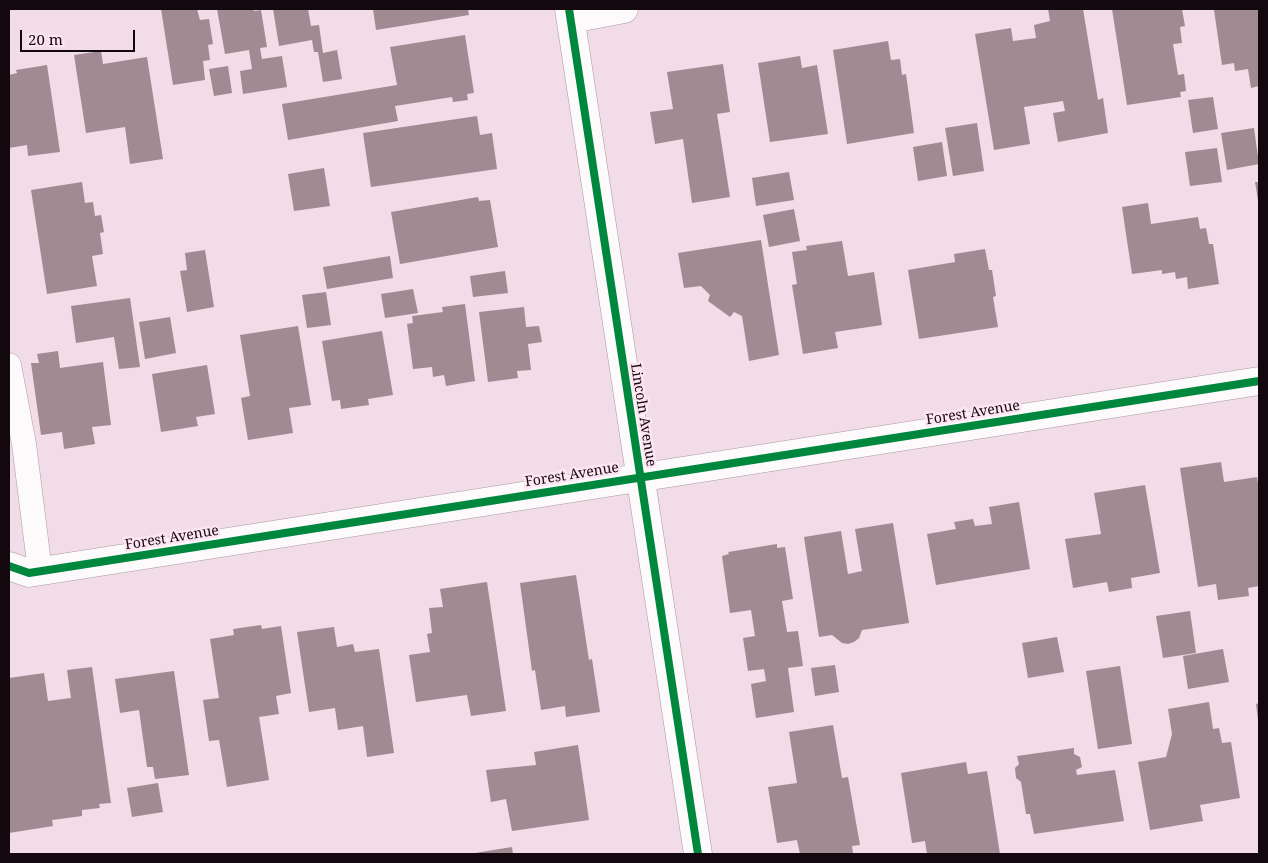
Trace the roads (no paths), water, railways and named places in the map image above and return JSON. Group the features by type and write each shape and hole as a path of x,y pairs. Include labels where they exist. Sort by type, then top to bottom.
{"street":[{"path":"570,14 624,9"},
{"name":"Lincoln Avenue","path":"570,14 698,854"},
{"name":"Forest Avenue","path":"21,574 1259,381"}],"lane":[{"path":"9,365 24,444 21,574"}]}
